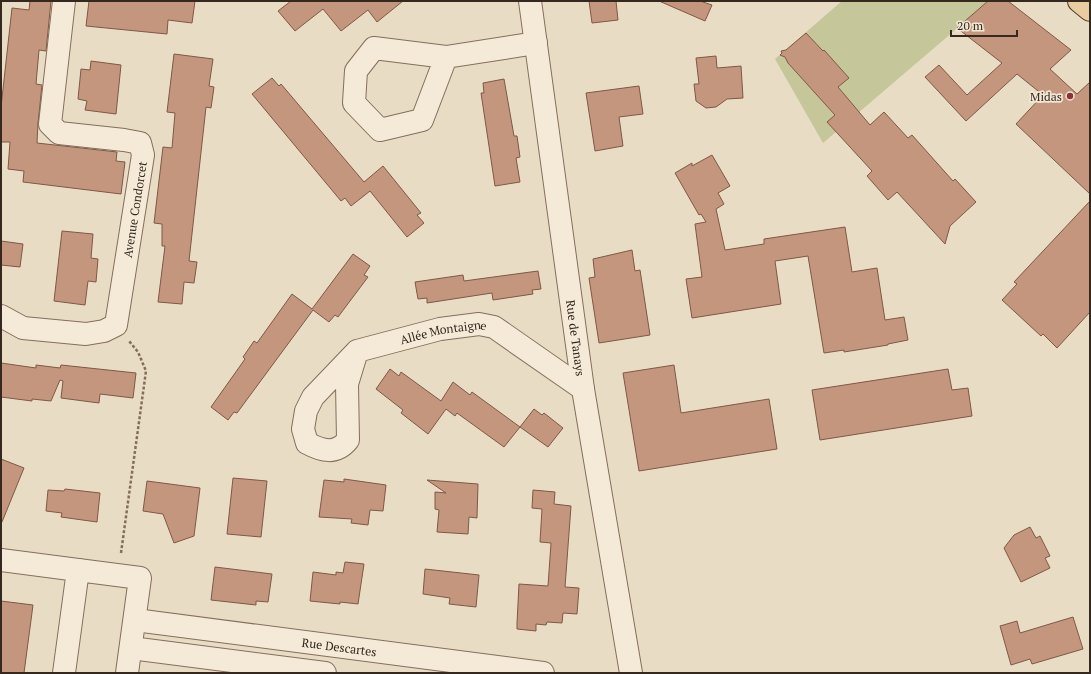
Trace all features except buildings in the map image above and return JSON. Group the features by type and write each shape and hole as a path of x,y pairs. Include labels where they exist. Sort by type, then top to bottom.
{"main road":[{"path":"1079,1 1090,10"}],"street":[{"name":"Avenue Condorcet","path":"64,1 50,124 59,133 140,143 143,155 116,325"},
{"name":"Rue de Tanays","path":"530,1 583,389 631,673"},
{"path":"446,56 422,120 380,130 354,104 356,71 374,48 446,56 536,43"},
{"path":"1,316 23,328 86,334 104,331 116,325"},
{"name":"Allée Montaigne","path":"357,351 440,329 479,324 494,327 583,389"},
{"path":"1,560 140,578 127,673"},
{"path":"64,673 78,570"},
{"name":"Rue Descartes","path":"135,620 544,673"},
{"path":"131,648 324,673"}],"path":[{"path":"116,325 138,352 146,371 118,575"}],"green space":[{"path":"842,1 989,1 823,143 775,59"}],"place":[{"name":"Midas","path":"1070,96"}]}
